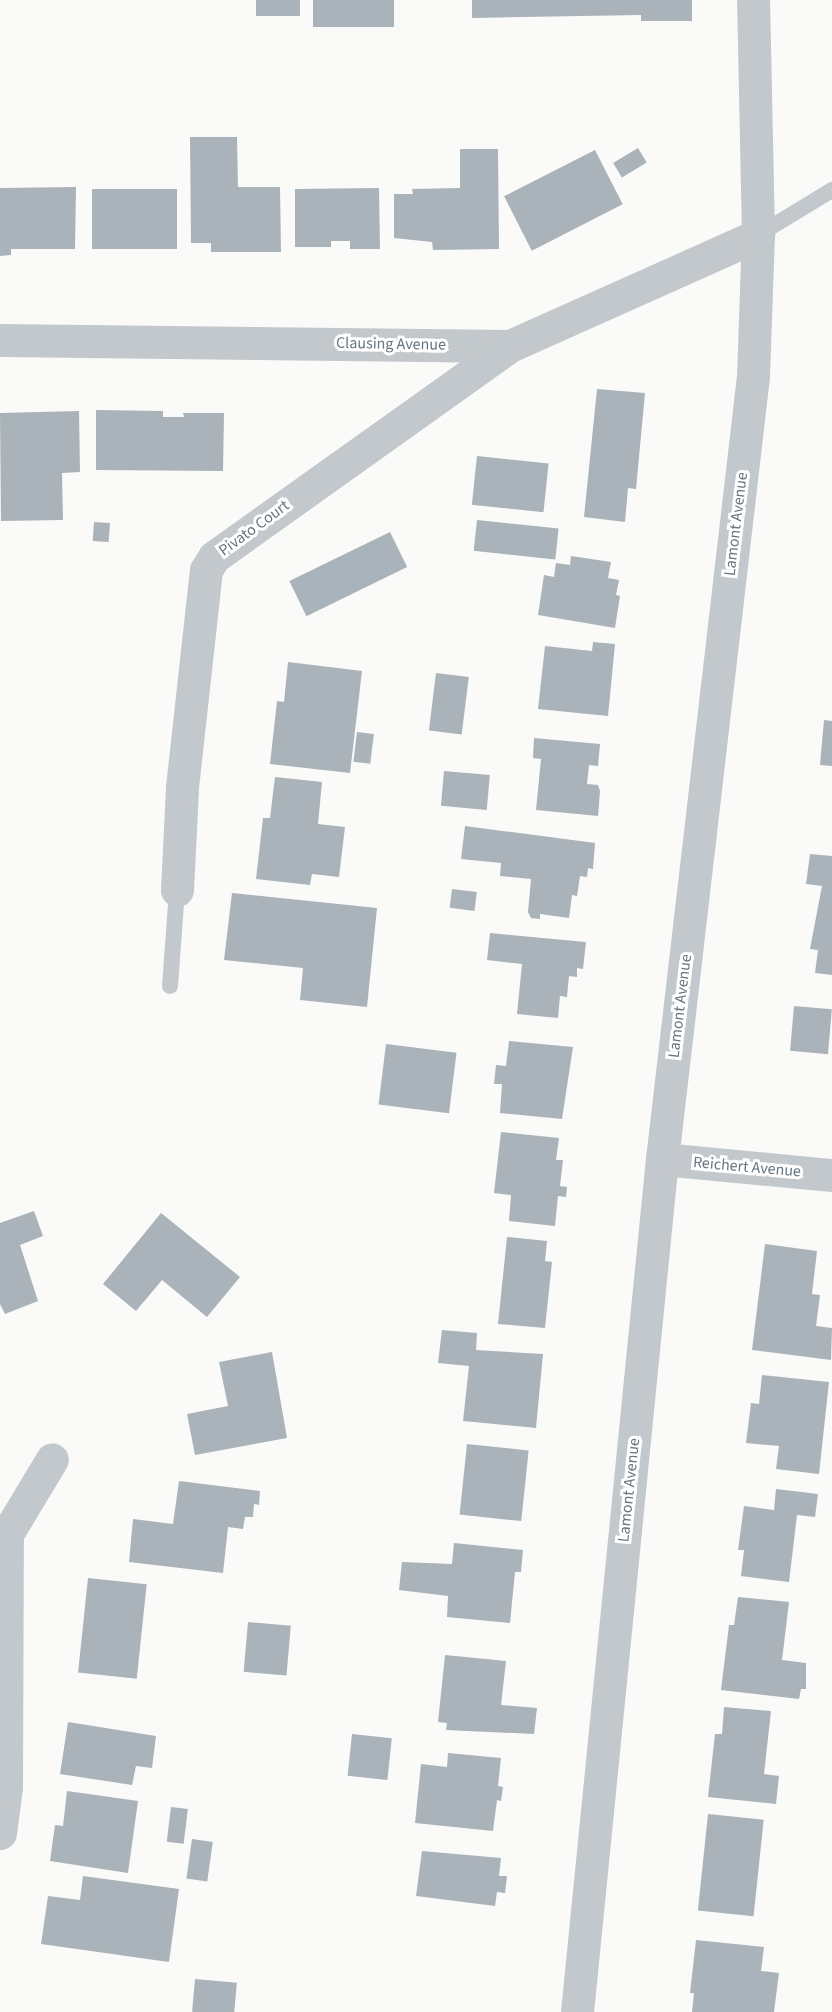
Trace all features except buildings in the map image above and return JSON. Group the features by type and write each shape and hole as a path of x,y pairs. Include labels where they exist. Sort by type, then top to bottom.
{"street":[{"name":"Lamont Avenue","path":"577,2012 662,1159 753,376 758,235 753,0"},
{"name":"Clausing Avenue","path":"0,340 510,346 758,235"},
{"name":"Pivato Court","path":"177,890 183,775 206,570 214,556 510,346"},
{"name":"Reichert Avenue","path":"662,1159 832,1175"},
{"path":"0,1833 6,1787 7,1534 52,1459"}],"lane":[{"path":"758,235 832,190"},
{"path":"170,986 177,890"}]}
